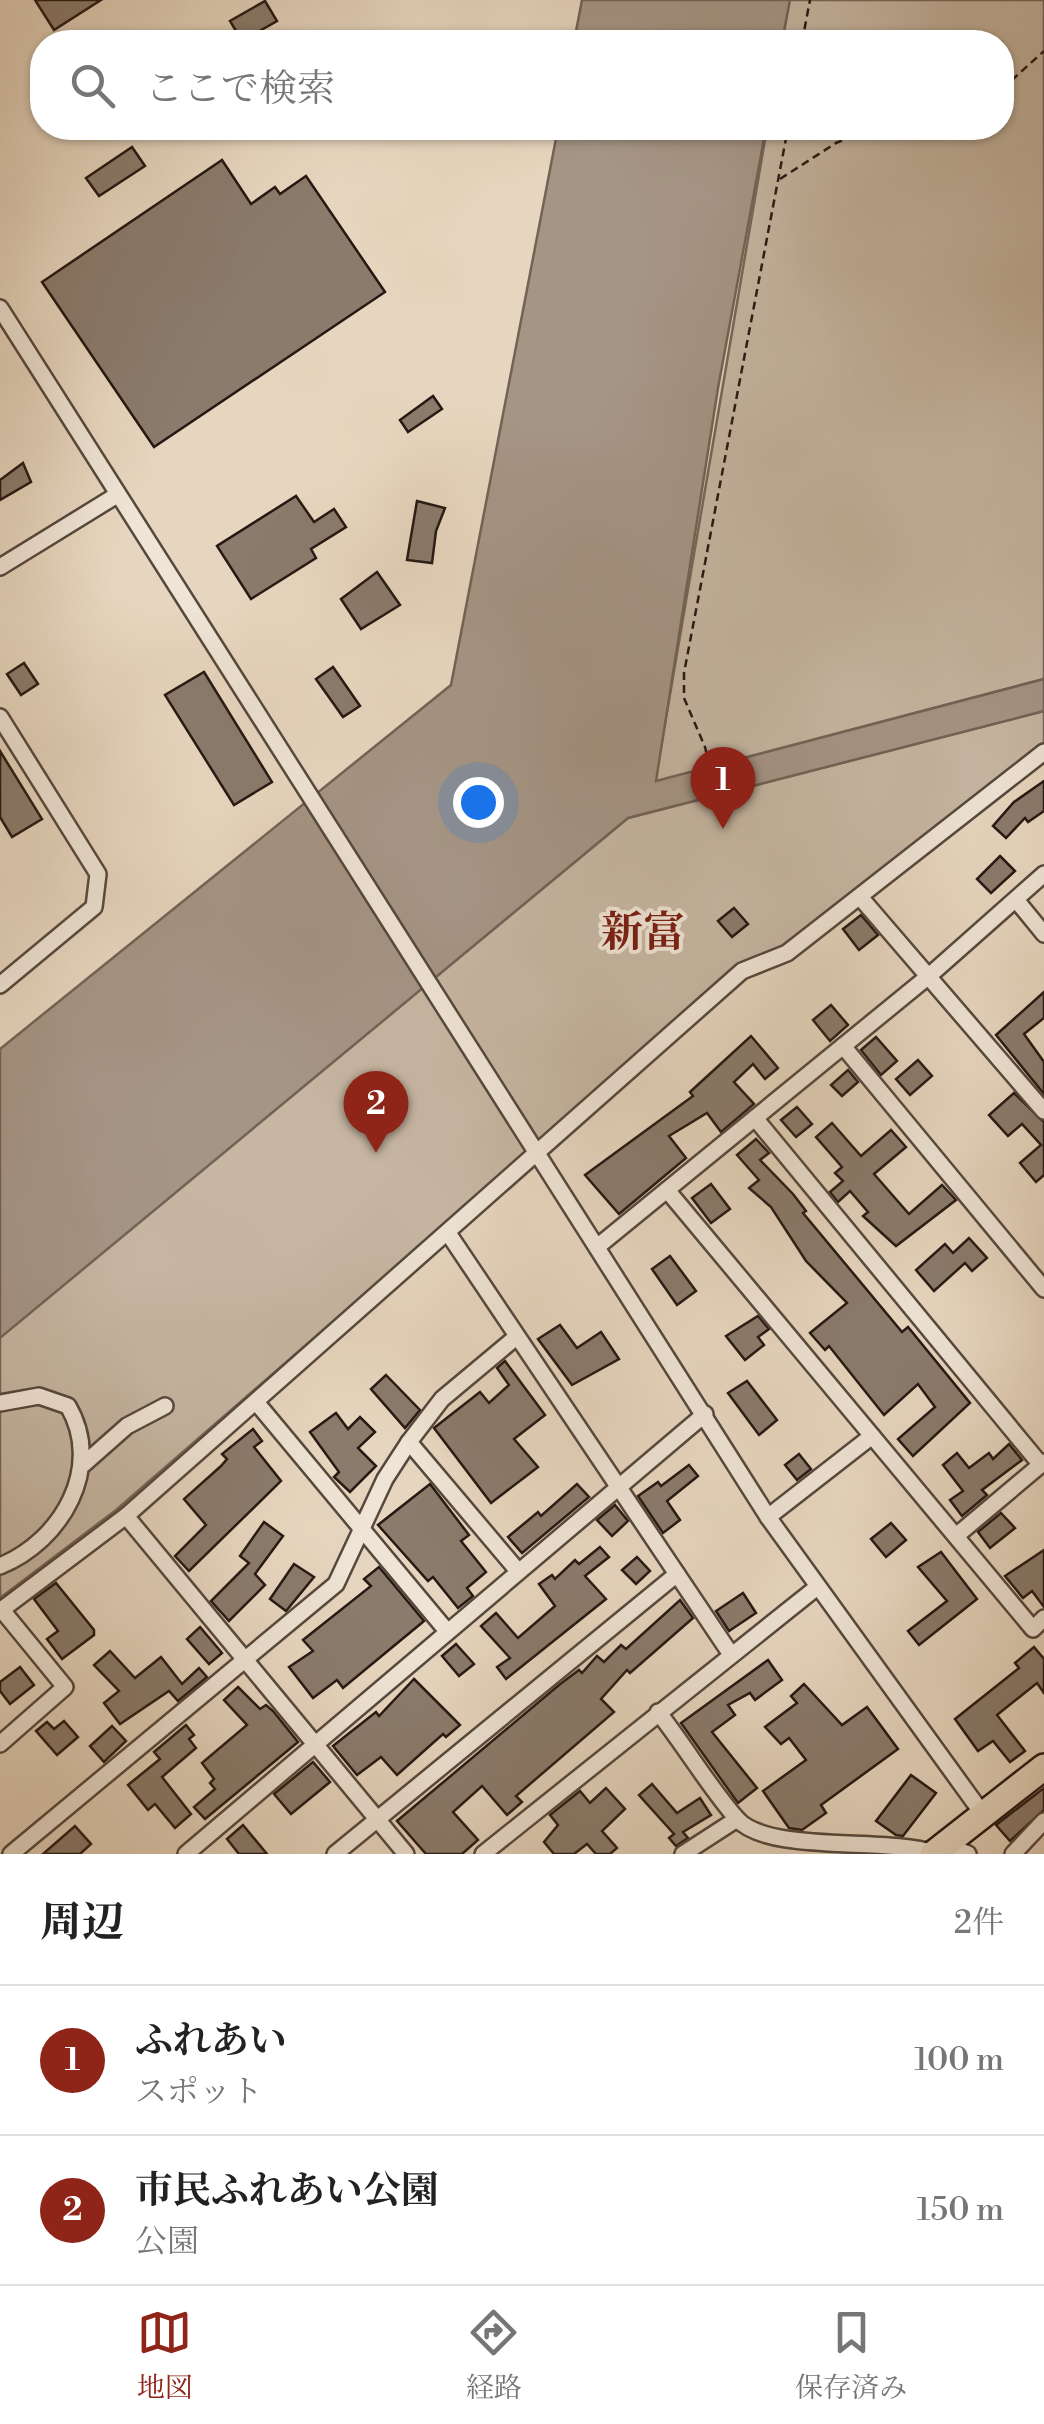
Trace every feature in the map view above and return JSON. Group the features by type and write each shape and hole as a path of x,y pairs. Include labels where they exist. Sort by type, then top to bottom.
{"highway":[{"path":"945,1851 982,1814 1044,1767"}],"street":[{"path":"0,308 768,1517 982,1814"},
{"path":"0,567 117,495"},
{"path":"0,718 98,874 94,907 0,985"},
{"path":"0,1744 65,1687 1,1610 126,1516 742,971 787,954 1044,752"},
{"path":"598,1247 930,975 1044,874"},
{"path":"860,897 1044,1111"},
{"path":"1017,901 1044,934"},
{"path":"843,1046 1044,1289"},
{"path":"756,1118 1042,1464 956,1536"},
{"path":"667,1190 1033,1628 1044,1618"},
{"path":"448,1233 730,1653"},
{"path":"11,1854 336,1584 410,1442 442,1399 516,1338"},
{"path":"0,1403 38,1396 68,1406 82,1430 84,1464"},
{"path":"256,1402 446,1630"},
{"path":"0,1566 20,1557 43,1539 84,1464 127,1426 165,1406"},
{"path":"186,1854 705,1414"},
{"path":"768,1517 872,1436"},
{"path":"410,1442 518,1571"},
{"path":"126,1516 406,1854"},
{"path":"335,1854 677,1574"},
{"path":"483,1854 816,1588"},
{"path":"658,1712 737,1820 773,1838 911,1845 945,1851"},
{"path":"683,1854 737,1820"},
{"path":"1013,1854 1044,1821"}],"path":[{"path":"804,30 810,0"},
{"path":"1014,80 1036,63 1044,50"},
{"path":"719,804 705,747 684,698 684,672 786,140"},
{"path":"778,180 843,140"}],"shaded area":[{"path":"582,0 790,0 784,30 576,30"},
{"path":"789,0 1044,0 1044,679 655,782 765,140 1014,140 1014,30 784,30"},
{"path":"556,140 764,140 718,388 656,781 1044,679 1044,711 628,818 0,1338 0,1049 451,685"},
{"path":"1044,711 1044,744 784,949 740,968 116,1510 0,1598 0,1337 628,818"}],"building":[{"path":"35,0 101,0 54,30"},
{"path":"265,1 277,21 261,30 235,30 230,21"},
{"path":"132,147 145,166 99,196 86,178"},
{"path":"222,160 251,204 275,187 280,194 306,176 385,292 154,447 42,282"},
{"path":"433,396 442,409 408,432 400,420"},
{"path":"23,463 31,482 0,500 0,480"},
{"path":"296,496 314,522 334,509 346,527 311,549 316,558 251,599 217,546"},
{"path":"417,501 445,508 436,531 432,563 407,560"},
{"path":"377,572 400,605 361,629 341,599"},
{"path":"24,663 38,684 21,695 7,674"},
{"path":"333,667 360,706 343,717 316,679"},
{"path":"204,672 272,782 234,805 165,695"},
{"path":"0,751 42,819 12,837 0,817"},
{"path":"1044,781 1044,811 1028,822 1025,818 1006,838 993,826 1014,802"},
{"path":"1000,856 1015,871 991,893 977,879"},
{"path":"734,908 748,924 732,937 718,921"},
{"path":"861,915 878,935 859,950 843,929"},
{"path":"1044,992 1044,1018 1024,1034 1044,1062 1044,1094 996,1035"},
{"path":"831,1005 848,1025 830,1041 813,1020"},
{"path":"751,1036 778,1068 765,1079 753,1064 734,1082 754,1104 721,1132 707,1113 669,1136 686,1158 619,1214 585,1175 693,1096 690,1092"},
{"path":"876,1037 897,1061 881,1075 861,1050"},
{"path":"918,1060 932,1076 910,1095 896,1079"},
{"path":"848,1070 858,1082 842,1096 831,1085"},
{"path":"1014,1093 1044,1122 1044,1175 1036,1182 1020,1163 1041,1145 1022,1124 1008,1136 989,1115"},
{"path":"797,1107 812,1124 796,1137 781,1120"},
{"path":"832,1123 861,1156 891,1130 906,1147 874,1174 909,1214 942,1185 956,1200 896,1246 863,1216 868,1212 850,1191 838,1202 830,1192 843,1181 835,1173 842,1167 816,1137"},
{"path":"756,1139 769,1153 760,1160 793,1194 806,1211 803,1213 902,1332 908,1327 970,1403 913,1456 898,1439 935,1407 918,1384 884,1415 829,1346 825,1350 810,1333 847,1303 806,1261 771,1207 749,1188 759,1180 737,1155"},
{"path":"711,1184 730,1209 711,1223 692,1198"},
{"path":"969,1238 987,1258 972,1271 965,1263 934,1291 916,1270 945,1244 953,1253"},
{"path":"670,1256 696,1291 677,1305 652,1269"},
{"path":"758,1316 769,1329 758,1337 764,1345 745,1360 726,1336"},
{"path":"560,1325 577,1348 601,1332 619,1359 572,1385 538,1339"},
{"path":"505,1361 545,1415 514,1439 538,1467 491,1503 434,1428 480,1392 489,1403 509,1385 497,1368"},
{"path":"386,1375 420,1410 405,1428 371,1389"},
{"path":"747,1381 777,1420 759,1435 728,1393"},
{"path":"336,1413 348,1429 360,1417 375,1432 358,1448 376,1466 350,1492 334,1477 339,1472 310,1432"},
{"path":"253,1429 262,1441 254,1447 281,1481 189,1571 175,1556 206,1525 184,1499 227,1459 222,1454"},
{"path":"1009,1444 1022,1460 982,1490 987,1495 962,1516 950,1500 963,1491 943,1465 957,1453 969,1468 989,1453 993,1459"},
{"path":"799,1454 811,1469 797,1480 785,1465"},
{"path":"689,1465 698,1476 667,1501 680,1520 663,1533 638,1496 658,1482 661,1486"},
{"path":"430,1484 469,1535 461,1541 486,1572 467,1588 473,1596 458,1608 433,1577 428,1581 378,1525"},
{"path":"577,1484 589,1497 522,1553 508,1537 538,1512 541,1516"},
{"path":"615,1505 628,1521 612,1536 597,1520"},
{"path":"1001,1513 1015,1528 990,1548 978,1532"},
{"path":"264,1522 283,1536 255,1574 265,1585 229,1621 211,1601 249,1563 240,1556"},
{"path":"891,1523 906,1540 886,1557 871,1539"},
{"path":"600,1547 609,1557 585,1576 606,1599 506,1679 497,1667 510,1658 481,1626 496,1613 518,1638 555,1606 539,1584 552,1575 555,1579 575,1560 579,1564"},
{"path":"1044,1550 1044,1607 1032,1591 1023,1598 1005,1576"},
{"path":"941,1552 977,1599 919,1645 908,1631 947,1601 918,1567"},
{"path":"637,1557 650,1571 636,1584 622,1570"},
{"path":"294,1564 314,1577 286,1611 270,1599"},
{"path":"379,1567 424,1621 343,1688 337,1680 313,1698 289,1667 313,1651 303,1640 371,1586 364,1579"},
{"path":"56,1583 94,1630 94,1635 62,1659 47,1639 58,1631 34,1599"},
{"path":"743,1593 756,1613 729,1631 716,1611"},
{"path":"680,1600 693,1618 630,1673 627,1670 601,1699 614,1712 516,1796 522,1802 507,1815 482,1786 453,1812 478,1840 462,1854 426,1854 397,1821 559,1685 579,1670 582,1673 597,1656 604,1662 621,1645 626,1649"},
{"path":"200,1627 222,1653 209,1664 187,1639"},
{"path":"456,1644 474,1664 459,1676 442,1656"},
{"path":"1034,1647 1044,1659 1044,1693 1037,1683 997,1715 1025,1751 1010,1762 993,1741 978,1751 955,1719 1019,1668 1015,1663"},
{"path":"110,1651 135,1678 161,1657 182,1684 199,1668 207,1677 178,1701 169,1691 120,1724 104,1703 119,1691 94,1665"},
{"path":"768,1660 782,1680 755,1700 750,1693 728,1705 735,1715 712,1732 757,1788 738,1803 681,1723"},
{"path":"20,1667 34,1685 10,1704 0,1691 0,1682"},
{"path":"414,1679 460,1725 446,1737 443,1734 397,1775 381,1757 357,1775 333,1746 376,1712 379,1716"},
{"path":"804,1684 842,1725 867,1707 898,1749 821,1805 826,1813 802,1830 789,1828 763,1791 806,1760 789,1738 781,1744 765,1727 797,1703 791,1696"},
{"path":"238,1687 260,1709 266,1705 273,1711 298,1742 205,1819 194,1807 215,1789 210,1783 214,1779 202,1763 247,1725 224,1700"},
{"path":"64,1721 78,1737 57,1755 36,1731 47,1722 54,1729"},
{"path":"186,1725 194,1735 189,1739 196,1748 162,1777 191,1814 175,1828 155,1804 148,1810 128,1785 160,1759 154,1752"},
{"path":"112,1726 126,1741 104,1762 90,1746"},
{"path":"313,1762 330,1782 291,1814 274,1794"},
{"path":"911,1775 936,1793 903,1836 896,1835 876,1821"},
{"path":"652,1784 677,1813 700,1798 711,1815 683,1832 688,1838 676,1846 669,1838 674,1834 639,1795"},
{"path":"606,1788 625,1809 602,1831 617,1848 610,1854 596,1854 587,1844 574,1854 554,1854 544,1842 558,1825 550,1815 580,1791 590,1803"},
{"path":"1044,1788 1044,1810 1010,1841 996,1825"},
{"path":"243,1825 267,1854 239,1854 227,1839"},
{"path":"75,1826 91,1844 80,1854 43,1854"}],"place":[{"name":"ふれあい","path":"723,829"},
{"name":"市民ふれあい公園","path":"376,1153"}],"district":[{"name":"新富","path":"643,931"}]}
